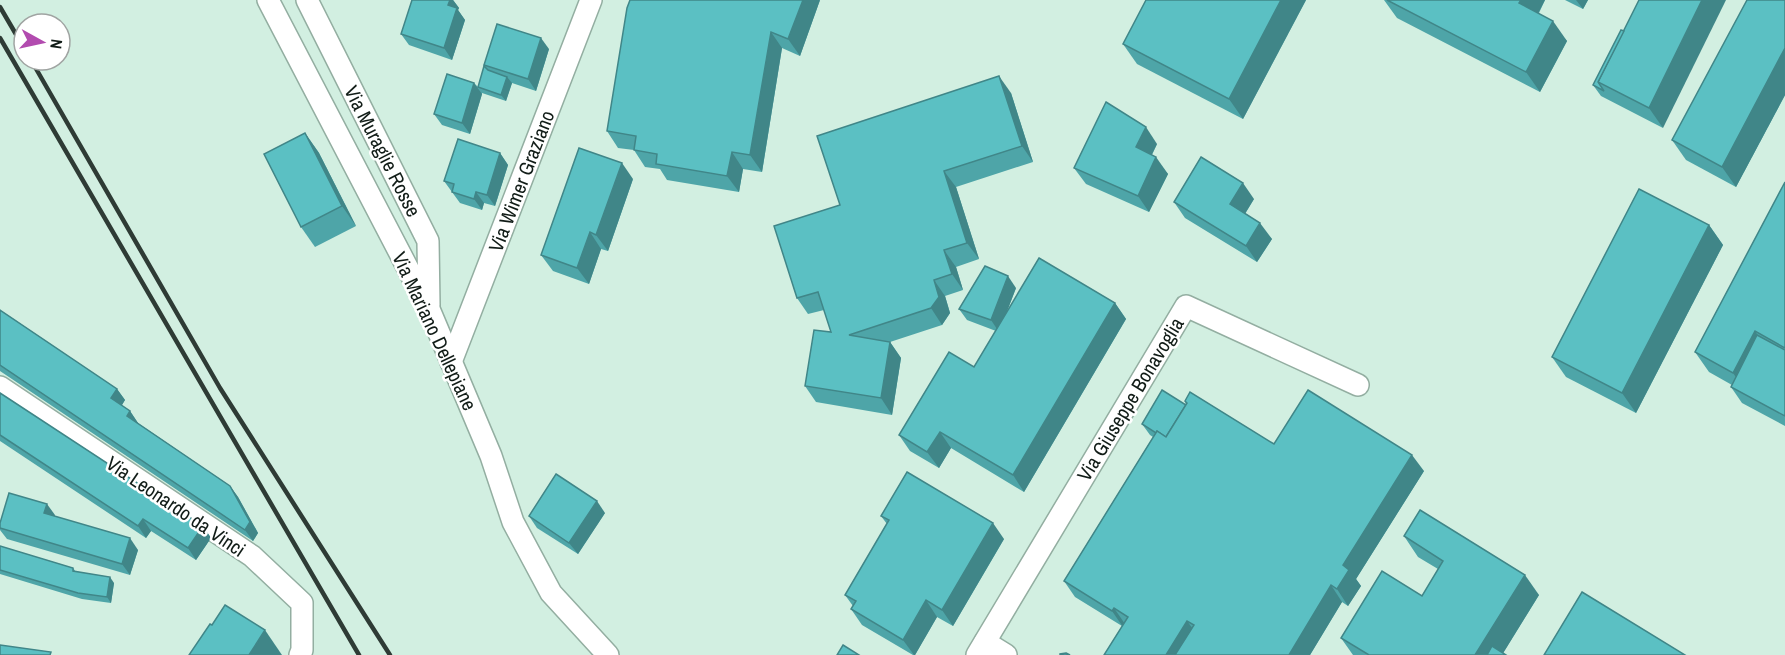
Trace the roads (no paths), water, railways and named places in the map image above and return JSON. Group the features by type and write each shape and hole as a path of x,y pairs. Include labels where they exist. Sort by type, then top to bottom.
{"street":[{"name":"Via Mariano Dellepiane","path":"268,0 429,309 491,456 513,522 551,593 608,655"},
{"name":"Via Muraglie Rosse","path":"307,0 428,241 429,309"},
{"name":"Via Wimer Graziano","path":"451,362 591,0"},
{"name":"Via Giuseppe Bonavoglia","path":"981,648 1186,306 1358,385"},
{"name":"Via Leonardo da Vinci","path":"0,387 252,556 302,603 302,650 300,655"},
{"path":"981,648 1006,655"}],"railway":[{"path":"0,7 12,28"},
{"path":"0,38 359,655"},
{"path":"38,72 220,388 390,655"}]}
